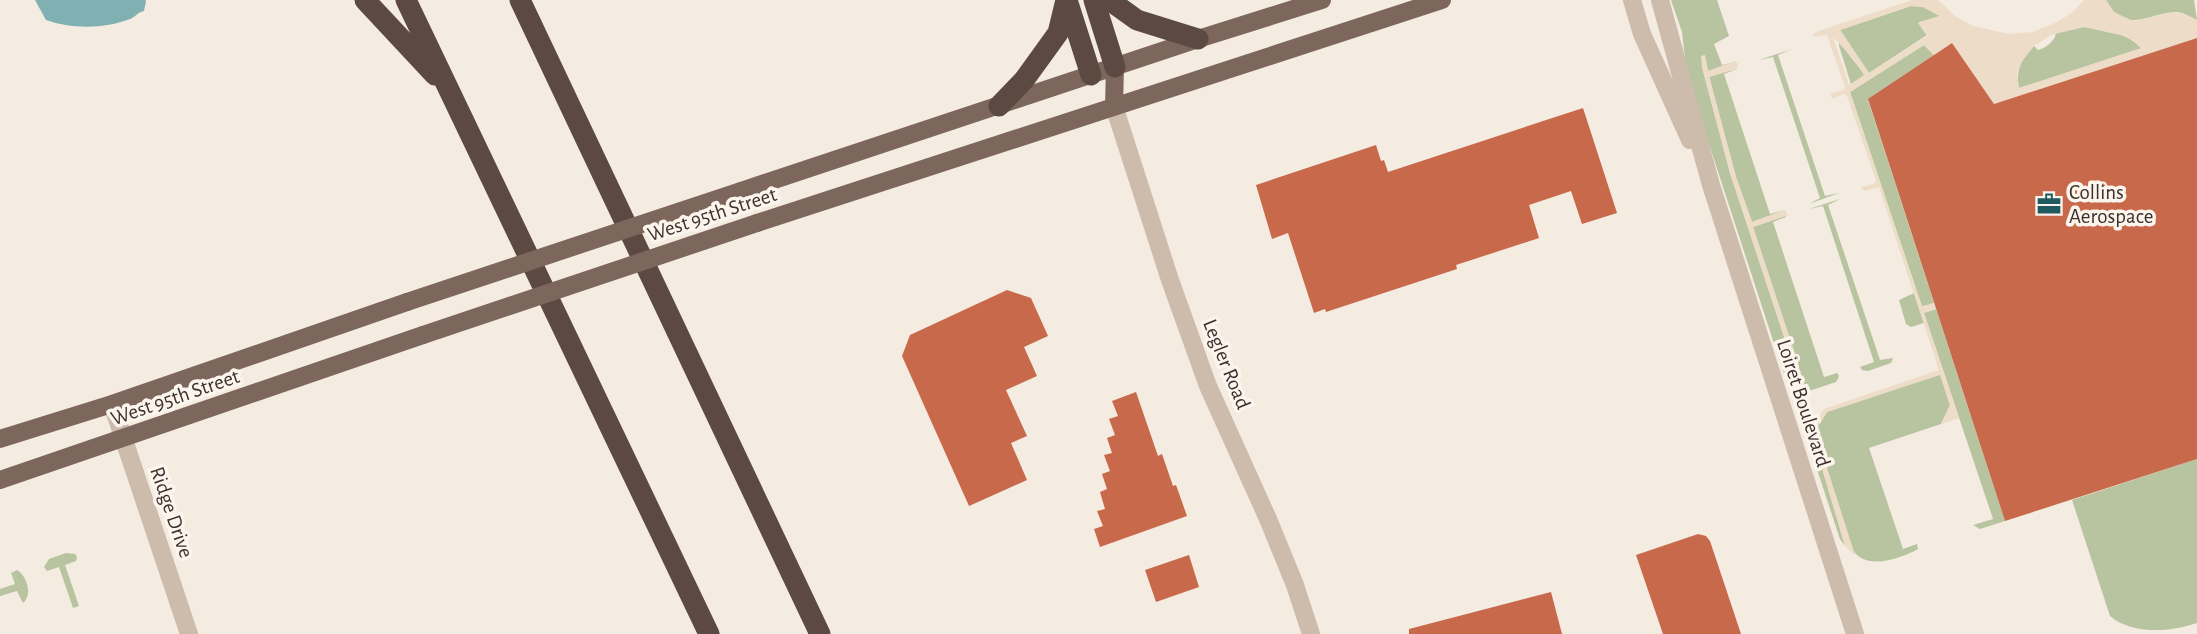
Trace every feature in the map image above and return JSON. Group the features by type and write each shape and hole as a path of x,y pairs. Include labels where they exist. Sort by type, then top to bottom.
{"highway":[{"path":"365,0 451,92"},
{"path":"406,0 709,634"},
{"path":"520,0 820,634"},
{"path":"1066,0 1091,75"},
{"path":"999,106 1024,80 1058,33 1066,0"},
{"path":"1094,0 1115,67"},
{"path":"1109,0 1138,20 1198,38"}],"main road":[{"name":"West 95th Street","path":"0,439 112,404 407,302 1198,38 1322,0"},
{"name":"West 95th Street","path":"0,480 757,223 1442,0"},
{"path":"1114,106 1115,67"},
{"path":"1091,75 1114,106"}],"street":[{"name":"Loiret Boulevard","path":"1632,0 1642,34 1710,185"},
{"name":"Loiret Boulevard","path":"1660,0 1710,185 1855,634"},
{"name":"Legler Road","path":"1114,106 1170,280 1208,386 1277,541 1311,634"},
{"name":"Ridge Drive","path":"112,404 189,634"}],"green space":[{"path":"1671,0 1717,0 1729,36 1714,44 1722,65 1735,62 1708,71 1705,56 1702,67 1730,173 1794,367 1794,389 1785,377 1693,95 1687,76 1682,32"},
{"path":"2106,0 2194,0 2197,20 2176,12 2129,20 2113,11"},
{"path":"1911,6 1923,7 1941,16 1919,22 1927,35 1869,73 1840,30"},
{"path":"2084,27 2123,36 2142,49 2019,88 2020,65 2034,46 2038,50 2041,49 2052,41 2056,33"},
{"path":"1839,42 1865,75 1851,84 1839,46"},
{"path":"1924,45 1934,55 1868,100 1934,303 1922,307 1850,92"},
{"path":"1792,49 1778,55 1825,196 1839,193 1809,204 1820,198 1773,57 1759,60"},
{"path":"1735,67 1737,69 1724,74 1770,214 1785,210 1752,222 1736,177 1709,76"},
{"path":"1840,199 1828,205 1880,360 1893,358 1891,363 1868,371 1860,367 1874,362 1823,206 1809,209"},
{"path":"1785,216 1773,222 1824,377 1837,373 1839,376 1836,382 1806,392 1802,392 1797,380 1799,367 1753,227"},
{"path":"1914,293 1924,323 1911,327 1906,324 1899,300"},
{"path":"1936,309 2005,521 1980,529 1973,525 1993,519 1924,313"},
{"path":"1941,374 1950,405 1941,424 1869,448 1903,549 1917,544 1918,549 1882,561 1864,559 1851,547 1814,427 1827,412"},
{"path":"1805,421 1817,451 1845,546 1840,539 1804,430"},
{"path":"2197,459 2197,623 2174,629 2150,630 2119,622 2110,616 2072,500"},
{"path":"66,553 75,554 77,557 76,561 65,565 79,606 73,608 59,567 47,571 44,567 49,559"},
{"path":"17,570 28,586 28,595 23,603 17,591 0,596 0,589 15,584 11,573"}],"shaded area":[{"path":"1912,0 1938,0 1955,16 1973,26 2009,34 2033,32 2055,23 2072,13 2084,0 2106,0 2114,12 2133,21 2169,13 2183,13 2197,20 2197,38 1994,104 1952,43 1934,55 1924,45 1850,92 1922,306 1934,303 1936,309 1924,313 1959,418 1941,424 1950,406 1940,375 1827,412 1820,424 1814,427 1855,555 1845,546 1817,451 1805,421 1809,415 1813,423 1816,422 1824,409 1939,370 1879,187 1864,191 1861,187 1874,184 1876,180 1847,96 1844,94 1832,99 1831,93 1845,87 1827,35 1811,37 1818,31","holes":["1911,6 1923,7 1939,16 1918,23 1927,36 1869,73 1840,30","2084,27 2124,36 2141,48 2019,88 2017,73 2022,61 2034,46 2051,35","1833,37 1853,58 1864,75 1849,85"]},
{"path":"1705,55 1708,71 1735,61 1738,64 1737,69 1709,77 1736,177 1752,222 1785,210 1788,215 1753,227 1798,363 1797,380 1802,392 1794,389 1794,367 1730,173 1702,67 1701,56"}],"water":[{"path":"35,0 146,1 144,11 130,19 110,25 88,27 46,20"}],"building":[{"name":"Collins Aerospace","path":"2197,38 2197,459 2005,521 1868,99 1952,43 1994,104"},
{"path":"1583,108 1617,213 1582,224 1571,191 1529,205 1539,238 1456,265 1457,269 1326,312 1325,309 1314,313 1288,233 1272,239 1256,185 1376,145 1388,172"},
{"path":"1007,290 1031,298 1048,336 1024,347 1037,376 1006,390 1027,436 1011,443 1027,480 969,506 902,356 910,335"},
{"path":"1136,392 1158,456 1162,454 1187,516 1100,547 1094,529 1103,526 1097,511 1105,509 1100,492 1107,489 1102,474 1110,471 1104,455 1112,453 1107,438 1115,435 1109,419 1118,416 1112,401"},
{"path":"1698,534 1706,536 1710,541 1741,634 1663,634 1636,555"},
{"path":"1189,555 1199,587 1156,602 1145,570"},
{"path":"1551,592 1562,634 1409,634 1409,629"}],"place":[{"name":"Collins Aerospace","path":"2049,204"}]}
